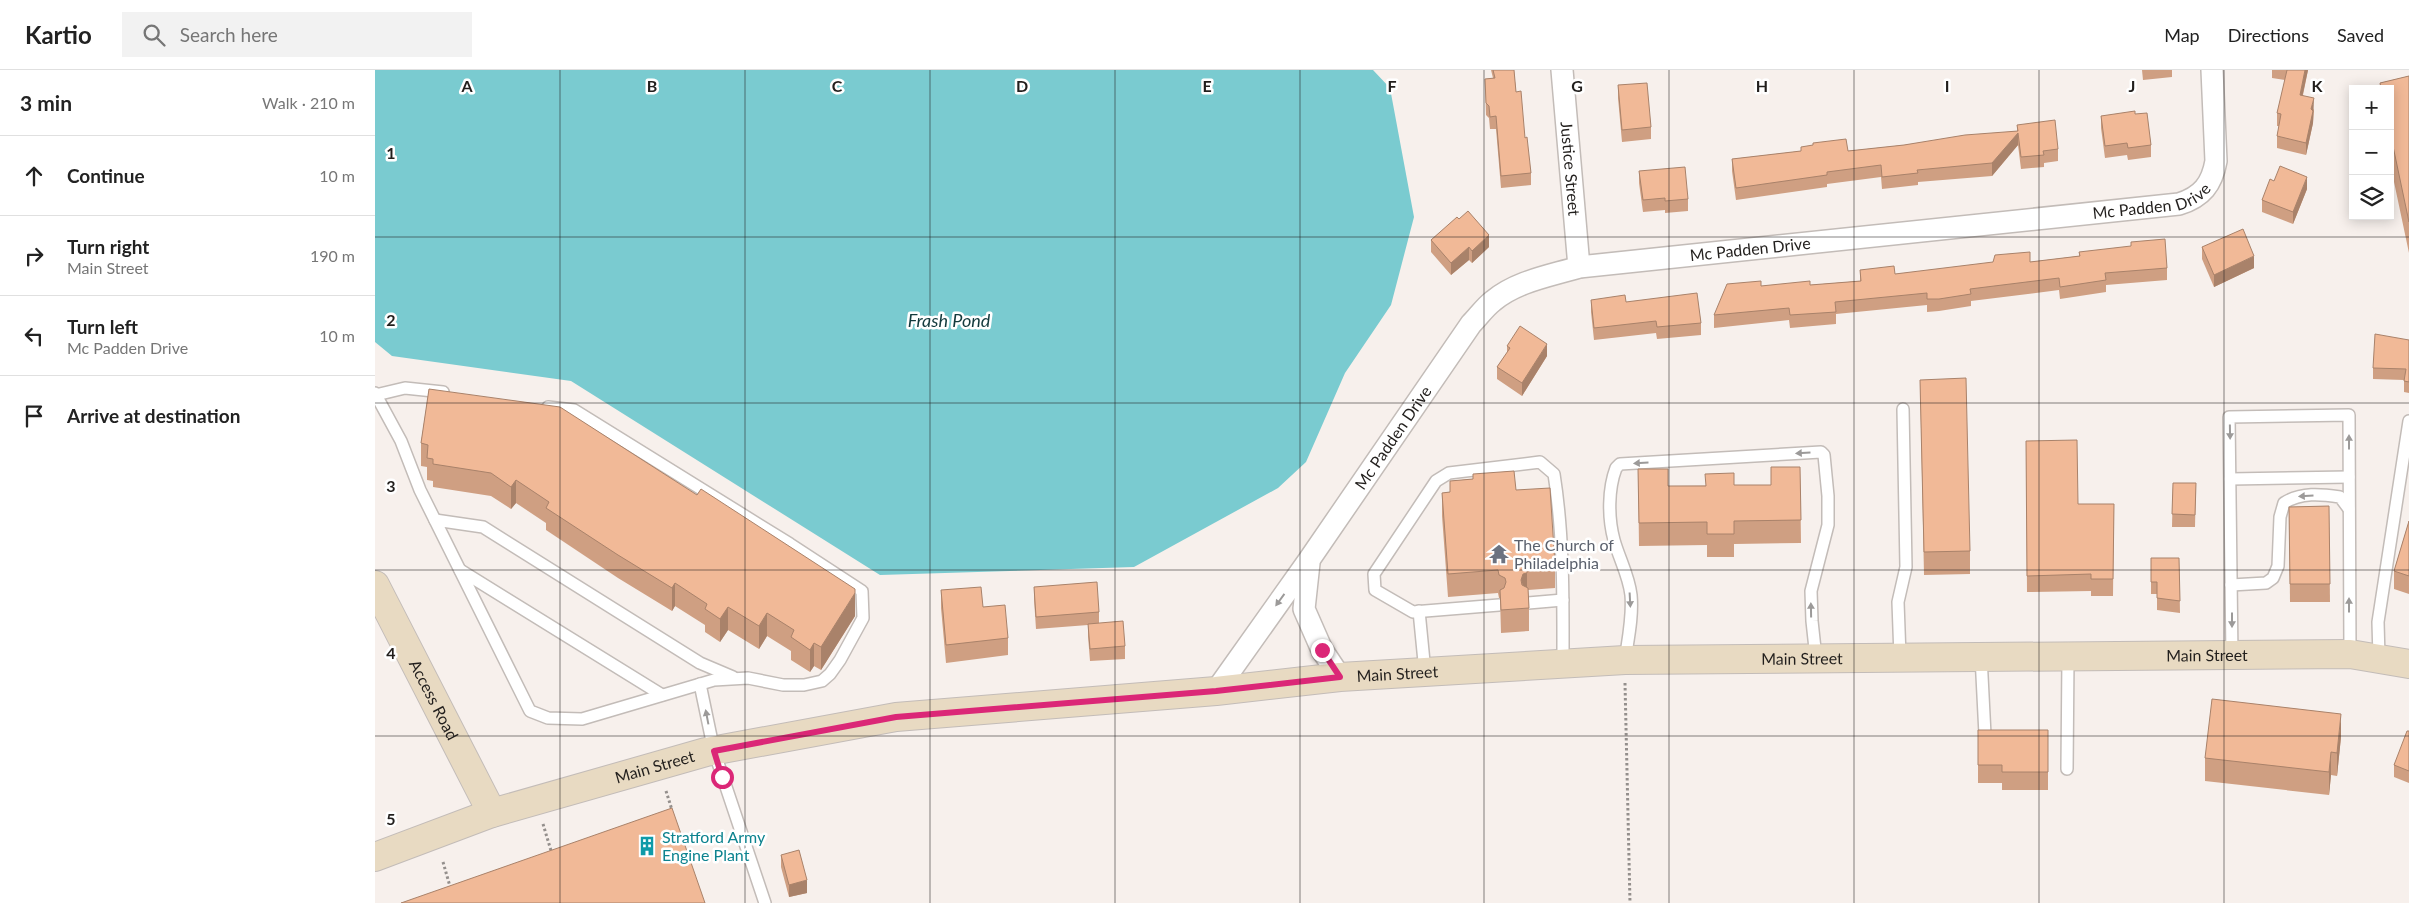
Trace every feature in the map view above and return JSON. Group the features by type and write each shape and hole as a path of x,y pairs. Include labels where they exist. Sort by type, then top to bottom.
{"main road":[{"name":"Access Road","path":"375,585 492,813"},
{"name":"Main Street","path":"375,858 492,813 714,751 896,717 1216,691 1340,677 1625,660 1981,656 2068,658 2350,654 2409,664"}],"street":[{"name":"Justice Street","path":"1563,70 1579,267"},
{"name":"Mc Padden Drive","path":"1216,691 1309,560 1471,324 1492,302 1524,283 1579,267 2179,204 2199,196 2211,180 2214,172 2216,161 2212,70"},
{"name":"Mc Padden Drive","path":"1309,560 1304,609 1322,650 1340,677"}],"lane":[{"path":"451,393 413,388 376,394 401,441 419,490 530,711 548,718 582,719 714,680 748,678 783,685 804,685 821,681 830,674 863,618 862,591 574,410 536,405"},
{"path":"1900,657 1898,602 1906,567 1903,409"},
{"path":"2232,656 2229,417 2349,415 2350,654"},
{"path":"2379,658 2378,622 2409,421"},
{"path":"1625,660 1631,620 1631,594 1613,539 1611,523 1610,504 1616,468 1620,464 1821,452 1824,454 1827,479 1828,525 1811,591 1811,621 1817,658"},
{"path":"1499,605 1413,612 1375,590 1374,574 1436,481 1449,473 1540,462 1554,474 1559,509 1563,600 1563,664"},
{"path":"2230,479 2349,476"},
{"path":"2231,585 2266,583 2273,578 2279,566 2280,517 2285,503 2289,500 2306,495 2328,496 2340,498 2349,509"},
{"path":"435,520 483,527 700,663 738,678"},
{"path":"460,570 662,695"},
{"path":"1527,603 1563,600"},
{"path":"1419,611 1425,672"},
{"path":"1981,656 1985,735"},
{"path":"2067,769 2068,658"},
{"path":"701,684 714,751 765,903"}],"path":[{"path":"1625,660 1630,903"},
{"path":"666,791 674,814"},
{"path":"542,823 553,858"},
{"path":"443,862 452,893"}],"water":[{"name":"Frash Pond","path":"375,70 1373,70 1390,88 1414,217 1391,305 1345,373 1306,462 1278,488 1134,567 880,575 571,381 392,356 375,342"}],"building":[{"path":"1493,70 1514,70 1516,92 1521,91 1525,138 1527,137 1531,173 1501,176 1496,116 1490,117 1489,106 1486,103 1485,79 1495,78"},
{"path":"2287,70 2305,70 2300,95 2314,98 2306,143 2277,136 2281,114 2277,113"},
{"path":"2409,76 2409,222 2394,151 2394,85 2380,85 2380,83"},
{"path":"1647,83 1651,127 1622,130 1618,85"},
{"path":"2135,111 2135,114 2147,113 2151,145 2128,148 2127,143 2105,146 2101,116"},
{"path":"2055,120 2058,149 2043,151 2044,155 2021,157 2018,133 1992,163 1917,170 1918,173 1882,177 1881,165 1827,172 1827,175 1736,188 1732,159 1801,151 1801,147 1813,145 1813,143 1846,139 1848,151 1904,145 1965,135 2018,131 2017,125"},
{"path":"2280,166 2307,177 2293,212 2262,200 2270,179 2274,181"},
{"path":"1685,167 1688,199 1665,201 1665,198 1643,200 1639,171"},
{"path":"1468,211 1489,235 1472,251 1469,247 1451,263 1431,240 1457,217 1459,219"},
{"path":"2243,229 2254,256 2214,275 2202,247"},
{"path":"2165,239 2167,268 2105,273 2106,280 2060,287 2059,278 1970,289 1971,294 1939,299 1927,299 1927,293 1835,302 1836,312 1790,315 1789,308 1714,315 1727,284 1761,281 1761,286 1810,281 1810,285 1861,281 1860,270 1894,266 1895,274 1993,262 1995,255 2030,252 2030,262 2080,256 2079,252 2131,246 2131,242"},
{"path":"1697,293 1701,323 1657,327 1656,321 1594,328 1591,300 1625,295 1626,302"},
{"path":"1520,326 1547,344 1522,383 1497,367 1510,348 1507,346"},
{"path":"2375,334 2409,340 2409,382 2404,381 2406,369 2373,368"},
{"path":"1966,378 1970,551 1924,552 1920,380"},
{"path":"429,389 560,407 697,495 701,489 855,589 855,593 821,647 814,643 810,650 791,637 794,630 767,613 759,626 728,607 720,619 705,609 707,604 675,583 672,588 546,508 549,502 516,480 511,487 491,473 433,464 433,459 427,458 428,445 421,443"},
{"path":"2077,440 2078,504 2114,504 2113,579 2091,579 2091,574 2027,576 2026,441"},
{"path":"1771,467 1800,467 1801,520 1734,521 1734,534 1707,534 1707,522 1639,523 1638,469 1668,469 1668,486 1706,486 1705,474 1734,473 1734,485 1771,485"},
{"path":"1514,471 1516,490 1550,488 1555,565 1527,567 1527,573 1523,574 1521,580 1522,585 1528,588 1529,608 1501,610 1500,590 1504,588 1506,582 1505,578 1499,575 1498,570 1448,574 1442,493 1450,492 1450,481 1473,479 1473,474"},
{"path":"2173,483 2196,483 2195,515 2172,514"},
{"path":"2329,506 2330,584 2290,584 2289,507"},
{"path":"2409,521 2409,576 2394,571"},
{"path":"2151,558 2179,558 2180,601 2157,598 2157,582 2151,582"},
{"path":"1097,582 1099,612 1036,617 1034,587"},
{"path":"981,587 983,607 1005,605 1008,638 946,645 941,590"},
{"path":"1123,621 1125,646 1090,649 1088,624"},
{"path":"2212,699 2341,714 2337,753 2331,752 2329,772 2205,758"},
{"path":"1978,730 2048,730 2048,772 2002,772 2002,765 1978,765"},
{"path":"2407,731 2409,731 2409,771 2394,765"},
{"name":"Stratford Army Engine Plant","path":"672,808 705,903 401,903"},
{"path":"799,850 807,880 789,885 781,855"}],"place":[{"name":"The Church of Philadelphia","path":"1499,554"},
{"name":"Stratford Army Engine Plant","path":"647,846"}],"route":[{"path":"722,777 714,751 896,717 1166,693 1216,691 1340,677 1322,650"}]}
